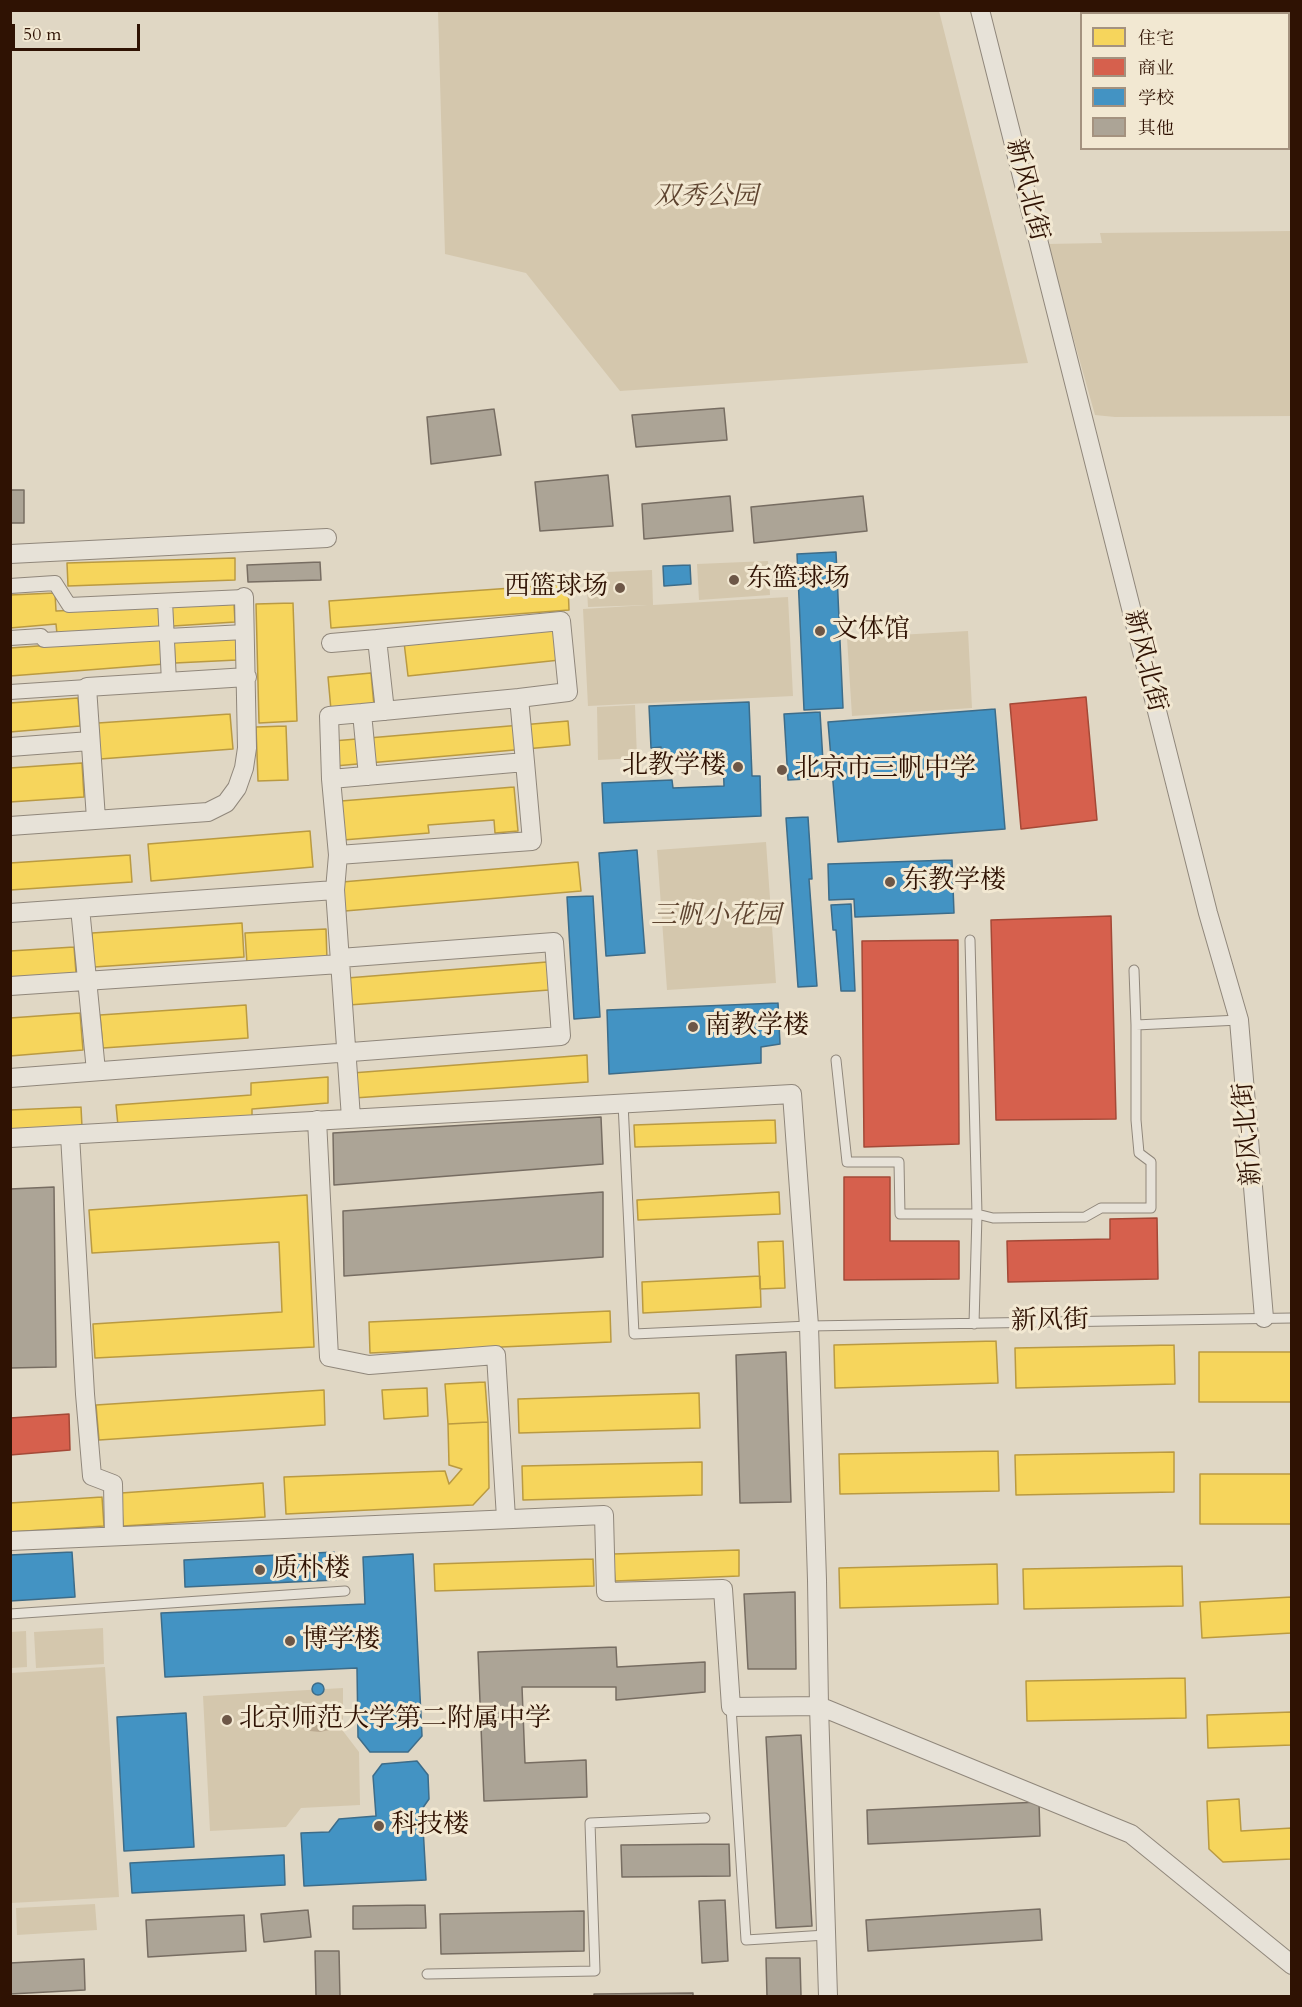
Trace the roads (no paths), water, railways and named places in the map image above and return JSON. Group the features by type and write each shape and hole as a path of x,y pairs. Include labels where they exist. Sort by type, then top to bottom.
{"street":[{"name":"新风北街","path":"980,10 1208,913 1239,1020 1264,1318"},
{"path":"10,554 327,538"},
{"path":"10,586 56,583 69,605 244,597 248,748 237,788 226,803 208,812 10,826"},
{"path":"165,601 169,682"},
{"path":"331,643 561,621 568,692 329,716 331,779 338,855 335,890 351,1118"},
{"path":"10,638 41,636 44,640 245,632"},
{"path":"377,639 385,711"},
{"path":"10,692 247,677"},
{"path":"87,687 96,819"},
{"path":"338,855 532,841 519,698"},
{"path":"362,713 368,776"},
{"path":"10,747 90,741"},
{"path":"331,779 525,762"},
{"path":"10,913 335,890"},
{"path":"80,908 96,1071"},
{"path":"10,986 554,942 561,1036 10,1078"},
{"path":"10,1138 792,1094 809,1326 828,1996"},
{"path":"317,1120 329,1356 369,1365 496,1354 506,1518"},
{"path":"70,1135 85,1394 93,1476 113,1484 114,1536"},
{"path":"10,1541 604,1515 606,1592 723,1589 731,1707 819,1706 1131,1834 1292,1965"}],"lane":[{"path":"970,940 977,1214 974,1324"},
{"path":"837,1060 847,1162 899,1162 900,1214 977,1214 993,1218 1085,1217 1101,1208 1150,1208 1150,1162 1139,1154 1138,1142 1134,970"},
{"path":"1136,1025 1239,1020"},
{"name":"新风街","path":"623,1103 634,1334 809,1326 1292,1318"},
{"path":"10,1614 345,1591"},
{"path":"731,1707 746,1940 826,1935"},
{"path":"427,1974 595,1971 590,1823 705,1818"}],"place":[{"name":"东篮球场","path":"734,580"},
{"name":"西篮球场","path":"620,588"},
{"name":"文体馆","path":"820,631"},
{"name":"北教学楼","path":"738,767"},
{"name":"北京市三帆中学","path":"782,770"},
{"name":"东教学楼","path":"890,882"},
{"name":"南教学楼","path":"693,1027"},
{"name":"质朴楼","path":"260,1570"},
{"name":"博学楼","path":"290,1641"},
{"name":"北京师范大学第二附属中学","path":"227,1720"},
{"name":"科技楼","path":"379,1826"}],"park label":[{"name":"双秀公园","path":"706,198"},
{"name":"三帆小花园","path":"716,917"}]}
